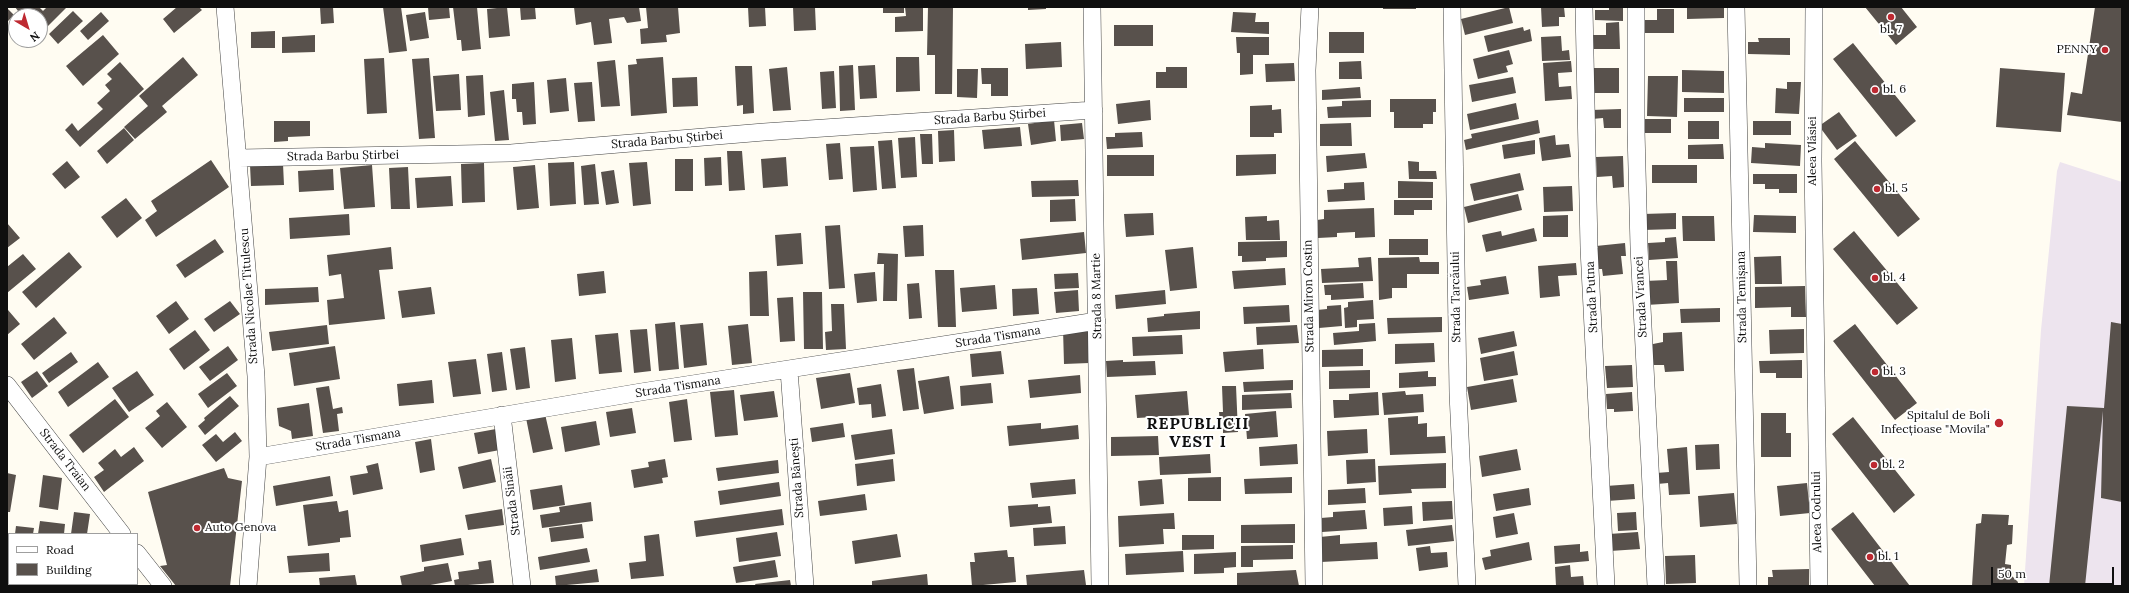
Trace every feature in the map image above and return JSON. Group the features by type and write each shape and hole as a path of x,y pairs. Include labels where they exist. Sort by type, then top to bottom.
{"street":[{"name":"Strada Nicolae Titulescu","path":"225,7 239,158 256,376 258,457 248,586"},
{"name":"Strada 8 Martie","path":"1092,7 1100,586"},
{"name":"Strada Miron Costin","path":"1310,7 1307,70 1314,586"},
{"name":"Strada Tarcăului","path":"1452,7 1458,393 1467,586"},
{"name":"Strada Putna","path":"1584,7 1589,248 1606,586"},
{"name":"Strada Vrancei","path":"1636,7 1636,130 1639,247 1656,586"},
{"name":"Strada Temișana","path":"1736,7 1748,586"},
{"name":"Aleea Vlăsiei","path":"1814,7 1813,161 1817,438"},
{"name":"Strada Barbu Știrbei","path":"239,158 511,153 764,132 1094,110"},
{"name":"Strada Tismana","path":"258,457 502,415 1097,321"},
{"name":"Strada Bănești","path":"789,370 805,586"},
{"name":"Strada Traian","path":"7,385 121,533"},
{"name":"Strada Sinăii","path":"502,415 522,586"},
{"name":"Aleea Codrului","path":"1817,438 1819,586"},
{"path":"138,554 163,586"}],"shaded area":[{"path":"2060,162 2122,182 2122,586 2024,586 2041,330 2057,171"}],"building":[{"path":"15,7 40,8 16,8"},
{"path":"47,7 67,7 48,26"},
{"path":"177,7 199,7 202,10 174,33 163,19"},
{"path":"320,7 333,7 334,23 321,24"},
{"path":"383,7 401,7 407,51 389,53"},
{"path":"428,7 449,7 450,18 429,20"},
{"path":"453,7 477,7 481,49 462,51 461,40 457,40"},
{"path":"507,7 510,36 489,38 487,9"},
{"path":"520,7 535,7 536,19 521,20"},
{"path":"574,7 639,7 641,21 627,23 624,17 609,19 612,43 594,45 591,22 576,25"},
{"path":"646,7 678,7 680,33 666,35 667,42 641,44 640,29 648,28"},
{"path":"748,7 765,7 766,26 749,27"},
{"path":"793,7 815,7 816,30 794,31"},
{"path":"883,7 904,7 904,13 883,13"},
{"path":"905,7 923,7 923,31 895,32 895,17 906,16"},
{"path":"928,7 953,7 952,94 935,94 935,55 927,55"},
{"path":"1028,7 1046,7 1046,9 1028,10"},
{"path":"1383,7 1416,7 1416,9 1383,9"},
{"path":"1509,7 1513,23 1465,35 1461,19"},
{"path":"1541,7 1564,7 1565,17 1559,17 1559,26 1542,27"},
{"path":"1609,7 1623,7 1623,21 1595,20 1595,10 1609,10"},
{"path":"1687,7 1724,7 1724,18 1687,19"},
{"name":"bl. 7","path":"1865,7 1901,7 1917,27 1896,45"},
{"name":"PENNY","path":"2095,7 2122,7 2122,122 2067,115 2071,92 2082,94"},
{"path":"7,8 8,21 7,22"},
{"path":"1657,9 1674,9 1674,33 1641,33 1641,20 1657,20"},
{"path":"73,11 83,21 58,44 49,34"},
{"path":"101,12 109,21 88,40 80,31"},
{"path":"425,12 429,38 410,41 406,15"},
{"path":"1233,12 1256,13 1255,22 1269,22 1269,34 1231,32"},
{"path":"1619,22 1620,49 1592,49 1592,35 1606,35 1606,23"},
{"path":"1114,25 1153,25 1153,46 1114,46"},
{"path":"1523,27 1524,31 1530,29 1532,41 1488,52 1484,36"},
{"path":"275,31 275,48 251,48 251,32"},
{"path":"1329,32 1364,32 1364,53 1329,53"},
{"path":"103,35 119,54 83,86 66,66"},
{"path":"315,35 315,52 282,53 282,37"},
{"path":"1561,36 1562,51 1569,50 1570,60 1542,61 1541,37"},
{"path":"1236,37 1269,37 1269,55 1253,55 1253,74 1240,75 1240,53 1237,53"},
{"path":"1758,38 1790,38 1790,55 1748,54 1748,42 1759,42"},
{"path":"1061,42 1062,67 1026,69 1025,44"},
{"name":"bl. 6","path":"1853,43 1916,121 1896,137 1833,59"},
{"path":"1509,50 1513,64 1506,66 1508,72 1478,79 1473,59"},
{"path":"183,57 198,75 162,106 167,112 135,139 124,127 148,106 139,96"},
{"path":"663,57 667,113 631,116 628,65 637,64 636,59"},
{"path":"896,57 919,57 920,91 896,92"},
{"path":"384,58 387,113 367,114 364,59"},
{"path":"429,58 435,138 419,139 412,59"},
{"path":"615,60 620,106 601,107 597,62"},
{"path":"1361,61 1362,79 1339,79 1339,62"},
{"path":"1571,61 1572,72 1558,73 1559,87 1571,86 1572,99 1545,101 1543,63"},
{"path":"120,62 144,89 80,147 65,130 72,123 78,131 103,109 97,103 110,91 105,85 112,79 107,74"},
{"path":"1294,63 1295,81 1266,82 1265,64"},
{"path":"853,65 855,110 840,111 839,66"},
{"path":"875,65 877,98 860,99 858,66"},
{"path":"735,66 752,66 754,113 743,114 743,105 737,106"},
{"path":"787,67 791,110 773,111 769,69"},
{"path":"1166,67 1187,67 1187,88 1156,88 1156,72 1166,72"},
{"path":"981,68 1008,68 1008,96 991,96 991,84 982,84"},
{"path":"1591,68 1619,68 1619,93 1590,93"},
{"path":"2000,68 2065,73 2061,132 1996,127"},
{"path":"957,69 978,69 977,98 957,97"},
{"path":"1682,70 1724,71 1724,93 1682,92"},
{"path":"834,71 836,108 822,109 820,72"},
{"path":"459,74 461,110 436,111 433,76"},
{"path":"483,75 485,115 468,117 466,76"},
{"path":"1648,76 1678,76 1677,117 1647,116"},
{"path":"697,77 698,106 673,107 672,78"},
{"path":"1513,77 1516,93 1472,102 1469,85"},
{"path":"566,78 569,111 550,113 547,80"},
{"path":"534,82 536,124 523,125 522,112 517,112 516,99 512,99 512,84"},
{"path":"592,82 595,121 578,122 574,83"},
{"path":"1787,82 1801,82 1799,114 1775,113 1776,88 1787,89"},
{"path":"1360,87 1361,98 1322,100 1322,90"},
{"path":"504,90 509,140 495,141 490,92"},
{"path":"1684,98 1724,98 1724,112 1684,112"},
{"path":"1390,99 1436,99 1436,112 1433,112 1433,124 1423,124 1423,128 1394,128 1394,112 1390,112"},
{"path":"1150,100 1151,120 1118,124 1116,104"},
{"path":"1371,100 1371,117 1328,118 1327,107 1342,106 1342,101"},
{"path":"1516,103 1519,119 1470,130 1467,114"},
{"path":"1272,105 1272,110 1281,109 1282,133 1274,133 1274,137 1250,137 1250,106"},
{"path":"1621,109 1621,128 1604,128 1603,118 1592,119 1591,110"},
{"path":"1839,112 1857,136 1837,150 1819,126"},
{"path":"1641,119 1671,119 1671,133 1641,133"},
{"path":"1054,120 1056,141 1031,145 1028,124"},
{"path":"1538,120 1540,133 1466,150 1464,140 1472,138 1471,134"},
{"path":"274,121 310,121 310,136 288,137 288,141 274,142"},
{"path":"1688,121 1719,121 1719,139 1688,139"},
{"path":"1753,121 1791,121 1791,135 1753,135"},
{"path":"1082,123 1084,139 1061,141 1060,125"},
{"path":"1351,123 1352,146 1320,146 1320,124"},
{"path":"1020,127 1022,146 984,149 982,130"},
{"path":"124,128 134,140 107,164 97,151"},
{"path":"954,130 955,161 939,162 938,131"},
{"path":"1142,132 1143,147 1107,149 1106,137 1115,137 1115,133"},
{"path":"920,134 932,134 933,164 922,164"},
{"path":"1555,135 1556,145 1569,144 1571,157 1542,161 1539,138"},
{"path":"915,137 917,177 901,178 898,138"},
{"path":"892,140 896,188 882,189 878,141"},
{"path":"1535,140 1535,154 1504,159 1502,145"},
{"name":"bl. 5","path":"1855,141 1920,219 1898,237 1834,159"},
{"path":"840,143 843,179 829,180 826,144"},
{"path":"1765,143 1801,145 1800,166 1751,163 1752,147 1765,148"},
{"path":"1723,144 1724,159 1688,159 1688,145"},
{"path":"874,146 877,190 853,192 850,147"},
{"path":"727,151 742,151 745,190 729,191"},
{"path":"1365,153 1367,168 1327,172 1326,156"},
{"path":"1276,154 1276,174 1236,176 1236,155"},
{"path":"1107,155 1154,155 1154,176 1107,176"},
{"path":"1623,156 1624,187 1613,188 1612,176 1597,177 1596,157"},
{"path":"721,157 722,185 705,186 704,158"},
{"path":"786,157 788,186 763,188 761,159"},
{"path":"675,159 693,159 693,191 675,191"},
{"path":"211,160 229,187 156,237 145,220 157,211 151,201"},
{"path":"67,161 80,177 65,189 52,174"},
{"path":"1408,161 1419,162 1419,171 1436,171 1437,179 1409,179"},
{"path":"574,162 576,204 550,206 548,163"},
{"path":"647,162 651,204 633,206 629,163"},
{"path":"484,163 485,202 462,203 461,164"},
{"path":"283,164 284,185 251,186 250,165"},
{"path":"595,164 599,204 584,205 581,166"},
{"path":"372,165 375,207 344,209 340,168"},
{"path":"535,165 539,208 517,210 513,167"},
{"path":"1652,165 1697,165 1697,183 1652,183"},
{"path":"408,167 410,209 391,209 389,168"},
{"path":"333,169 334,190 299,192 298,171"},
{"path":"614,170 619,203 606,205 601,172"},
{"path":"1520,173 1524,190 1474,201 1470,184"},
{"path":"1753,174 1797,174 1797,193 1779,193 1779,189 1765,189 1765,184 1753,184"},
{"path":"451,176 453,206 417,208 415,178"},
{"path":"1078,180 1079,196 1032,197 1031,181"},
{"path":"1398,181 1433,182 1433,198 1398,198"},
{"path":"1364,182 1365,200 1328,202 1327,190 1344,189 1344,183"},
{"path":"1572,186 1573,211 1544,212 1543,187"},
{"path":"1518,194 1522,210 1468,223 1464,207"},
{"path":"126,198 142,218 117,238 101,217"},
{"path":"1075,199 1076,221 1050,222 1050,200"},
{"path":"1394,200 1432,200 1432,210 1414,210 1414,215 1394,215"},
{"path":"1374,208 1375,237 1355,238 1355,232 1337,233 1337,237 1318,238 1317,220 1324,219 1324,210"},
{"path":"1153,213 1154,235 1126,237 1124,214"},
{"path":"1676,213 1676,229 1643,230 1643,214"},
{"path":"349,214 350,235 290,239 289,218"},
{"path":"1568,215 1568,237 1543,237 1543,216"},
{"path":"1754,215 1796,216 1796,233 1753,232"},
{"path":"1267,216 1267,221 1279,220 1280,240 1246,240 1245,217"},
{"path":"1682,216 1714,216 1715,241 1683,241"},
{"path":"7,223 20,238 7,248"},
{"path":"840,225 845,288 829,289 825,226"},
{"path":"923,225 924,256 905,257 903,226"},
{"path":"1534,228 1537,241 1486,252 1482,235 1501,231 1502,236"},
{"name":"bl. 4","path":"1854,231 1918,308 1897,325 1833,249"},
{"path":"1084,232 1086,253 1022,260 1020,239"},
{"path":"801,233 803,264 777,266 775,235"},
{"path":"1676,237 1678,258 1649,260 1648,243 1665,242 1665,238"},
{"path":"215,239 224,252 185,278 176,265"},
{"path":"1389,239 1428,239 1428,255 1389,255"},
{"path":"1287,241 1287,257 1266,258 1266,261 1242,262 1242,256 1238,256 1238,242"},
{"path":"1625,243 1626,256 1621,256 1623,274 1603,276 1602,269 1598,269 1596,246"},
{"path":"391,247 393,269 379,270 385,319 329,325 327,300 344,298 341,274 329,276 327,255"},
{"path":"1193,247 1197,288 1170,291 1165,250"},
{"path":"69,252 82,267 36,308 22,292"},
{"path":"878,253 898,254 897,301 883,301 884,264 877,264"},
{"path":"23,254 36,269 7,293 7,267"},
{"path":"1781,256 1782,284 1755,284 1754,257"},
{"path":"1371,257 1373,281 1322,283 1321,269 1359,267 1358,258"},
{"path":"1419,257 1420,262 1439,262 1439,274 1407,274 1407,288 1392,288 1392,298 1379,300 1378,258"},
{"path":"1666,261 1677,261 1679,303 1646,305 1645,281 1667,280"},
{"path":"1576,263 1577,275 1558,276 1560,296 1540,298 1538,266"},
{"path":"1285,268 1286,285 1234,289 1232,271"},
{"path":"935,270 954,270 956,327 938,327"},
{"path":"604,271 606,293 579,296 577,274"},
{"path":"767,271 769,316 750,316 749,272"},
{"path":"875,272 877,301 857,303 854,274"},
{"path":"1078,273 1079,288 1055,289 1054,274"},
{"path":"1506,276 1509,294 1469,300 1467,287 1481,285 1480,280"},
{"path":"919,283 922,318 909,319 907,284"},
{"path":"1363,283 1364,298 1331,300 1331,295 1325,295 1324,285"},
{"path":"995,285 997,309 962,312 960,288"},
{"path":"1805,286 1806,317 1791,317 1791,307 1755,308 1755,287"},
{"path":"318,287 319,302 265,305 265,289"},
{"path":"431,287 435,314 402,318 398,291"},
{"path":"1037,288 1039,314 1013,316 1012,289"},
{"path":"1078,290 1079,311 1056,313 1054,292"},
{"path":"1165,290 1166,304 1116,309 1115,295"},
{"path":"803,292 822,292 823,349 804,349"},
{"path":"793,297 795,341 780,342 777,298"},
{"path":"1373,300 1374,319 1357,320 1357,327 1345,328 1344,308 1348,307 1348,302"},
{"path":"176,301 189,319 169,334 156,316"},
{"path":"230,301 240,314 214,332 204,319"},
{"path":"831,304 844,304 846,349 826,350 825,332 832,331"},
{"path":"1289,305 1290,322 1244,324 1243,307"},
{"path":"1341,305 1342,326 1319,328 1317,310 1327,309 1327,306"},
{"path":"1720,308 1720,322 1681,323 1680,309"},
{"path":"8,310 20,324 7,335 7,311"},
{"path":"1200,311 1200,329 1148,332 1147,318 1164,316 1164,314"},
{"path":"54,317 67,333 34,360 21,344"},
{"path":"1442,317 1442,332 1388,334 1387,318"},
{"path":"675,322 679,369 659,371 655,324"},
{"path":"2111,322 2122,324 2122,502 2101,498 2103,411 2085,586 2049,586 2067,406 2104,408"},
{"path":"703,323 707,365 684,368 680,325"},
{"path":"1375,323 1376,341 1334,345 1333,333 1359,331 1359,324"},
{"path":"748,324 752,363 732,365 728,326"},
{"name":"bl. 3","path":"1855,324 1917,403 1895,420 1833,341"},
{"path":"327,325 329,344 272,351 269,332"},
{"path":"1297,325 1299,343 1257,345 1256,327"},
{"path":"647,329 651,371 634,373 630,330"},
{"path":"1063,329 1088,329 1089,363 1064,364"},
{"path":"1804,329 1804,353 1770,354 1769,330"},
{"path":"195,330 210,350 184,370 169,349"},
{"path":"1514,331 1517,346 1481,354 1478,338"},
{"path":"1682,332 1684,371 1665,372 1664,365 1649,365 1648,345 1663,342 1663,333"},
{"path":"618,333 622,372 599,374 595,335"},
{"path":"1182,335 1183,354 1133,356 1132,337"},
{"path":"572,338 576,379 555,382 551,340"},
{"path":"1434,343 1435,362 1395,364 1395,344"},
{"path":"228,346 238,360 210,381 199,367"},
{"path":"335,346 340,379 294,386 289,353"},
{"path":"525,347 530,388 516,390 510,349"},
{"path":"1263,349 1264,369 1225,372 1223,352"},
{"path":"1363,349 1363,366 1322,367 1322,350"},
{"path":"1001,351 1004,374 972,377 970,354"},
{"path":"1514,351 1518,375 1484,381 1480,358"},
{"path":"71,352 78,362 49,383 42,373"},
{"path":"502,352 507,390 492,392 487,354"},
{"path":"476,359 481,394 453,397 448,362"},
{"path":"1123,360 1123,362 1155,361 1156,375 1107,377 1106,361"},
{"path":"1802,360 1802,378 1776,378 1776,373 1760,373 1759,361"},
{"path":"98,362 109,377 68,407 58,392"},
{"path":"1632,365 1633,387 1607,388 1605,366"},
{"path":"914,368 919,409 903,411 897,370"},
{"path":"1370,370 1370,388 1329,389 1329,371"},
{"path":"37,371 48,386 32,398 21,382"},
{"path":"137,371 154,395 129,412 112,388"},
{"path":"1428,371 1428,377 1436,377 1436,386 1399,388 1399,373"},
{"path":"227,373 237,386 208,408 198,394"},
{"path":"850,373 855,403 821,409 816,378"},
{"path":"1080,375 1081,393 1030,398 1028,380"},
{"path":"949,376 954,409 924,414 918,381"},
{"path":"1513,379 1517,402 1471,410 1467,387"},
{"path":"432,380 434,403 399,406 397,384"},
{"path":"1293,380 1293,390 1244,392 1243,382"},
{"path":"991,383 993,403 961,406 960,386"},
{"path":"881,384 886,416 872,418 871,404 859,405 857,388"},
{"path":"329,386 333,409 342,407 343,413 337,414 339,431 323,433 316,388"},
{"path":"1222,386 1236,386 1238,432 1223,433 1223,424 1220,424 1219,412 1223,412"},
{"path":"734,390 738,435 715,437 710,392"},
{"path":"774,391 778,417 744,421 740,395"},
{"path":"1187,391 1189,415 1137,418 1135,395"},
{"path":"1405,391 1406,395 1423,394 1424,412 1384,415 1382,393"},
{"path":"1378,392 1379,415 1334,418 1333,400 1349,400 1349,394"},
{"path":"1632,392 1633,411 1614,412 1614,409 1607,409 1606,394"},
{"path":"1291,393 1292,408 1242,410 1242,395"},
{"path":"230,396 239,406 205,435 198,426 205,420 204,418"},
{"path":"115,399 129,417 83,453 69,435"},
{"path":"687,399 692,440 674,442 669,402"},
{"path":"167,402 187,427 162,448 145,428 160,416 156,411"},
{"path":"309,403 313,436 292,439 291,431 279,426 277,408"},
{"path":"632,408 636,433 610,437 606,412"},
{"path":"1276,411 1278,437 1247,439 1245,414"},
{"path":"1761,413 1786,413 1786,433 1791,433 1791,457 1761,457"},
{"path":"545,414 553,449 533,453 526,418"},
{"path":"1418,416 1418,424 1427,423 1427,437 1445,436 1446,453 1390,455 1388,418"},
{"name":"bl. 2","path":"1853,417 1915,495 1894,513 1832,434"},
{"path":"596,421 600,445 565,452 561,427"},
{"path":"843,423 845,437 812,442 810,428"},
{"path":"1041,423 1041,429 1078,425 1079,439 1009,446 1007,426"},
{"path":"496,429 500,450 478,454 474,433"},
{"path":"892,429 895,454 855,460 851,435"},
{"path":"1367,429 1368,453 1328,456 1327,431"},
{"path":"235,432 242,441 216,462 202,445 216,434 223,442"},
{"path":"1158,436 1159,455 1111,456 1111,437"},
{"path":"431,439 435,470 420,473 415,442"},
{"path":"1297,444 1298,464 1260,466 1259,447"},
{"path":"1719,444 1720,469 1696,470 1695,445"},
{"path":"134,447 144,461 104,492 94,477 104,470 98,463 115,449 121,457"},
{"path":"1687,447 1690,494 1669,495 1668,483 1657,484 1656,473 1669,472 1667,449"},
{"path":"1517,449 1521,470 1482,477 1479,456"},
{"path":"1210,454 1211,473 1160,475 1159,457"},
{"path":"491,459 496,482 463,489 458,467"},
{"path":"665,459 668,477 662,478 663,483 634,488 631,470 649,467 648,462"},
{"path":"893,459 895,481 857,486 855,464"},
{"path":"1375,459 1376,482 1347,484 1346,460"},
{"path":"778,460 779,473 718,481 716,468"},
{"path":"378,463 383,489 353,495 350,476 368,473 366,466"},
{"path":"1446,463 1446,488 1411,489 1412,493 1379,495 1378,466"},
{"name":"Auto Genova","path":"224,468 228,478 242,481 230,586 176,586 160,566 167,565 148,492"},
{"path":"7,473 16,475 10,512 7,512"},
{"path":"43,475 62,478 58,510 39,507"},
{"path":"330,476 333,496 276,506 273,486"},
{"path":"1221,477 1221,501 1188,501 1188,478"},
{"path":"1292,477 1292,493 1245,494 1244,479"},
{"path":"1075,479 1076,494 1032,498 1030,483"},
{"path":"1162,479 1164,504 1140,506 1138,481"},
{"path":"779,482 781,496 720,505 718,491"},
{"path":"1807,483 1810,513 1780,516 1777,486"},
{"path":"1634,484 1635,499 1607,501 1606,486"},
{"path":"562,485 565,505 533,510 530,490"},
{"path":"1365,488 1366,503 1328,505 1328,490"},
{"path":"1529,488 1531,505 1496,511 1493,494"},
{"path":"1734,493 1737,524 1700,527 1698,496"},
{"path":"865,494 867,510 820,516 818,501"},
{"path":"337,501 339,512 348,510 351,537 340,538 340,542 308,546 303,505"},
{"path":"1452,501 1453,519 1423,521 1422,502"},
{"path":"591,502 593,521 542,528 540,515 560,512 559,507"},
{"path":"1038,504 1038,507 1050,506 1052,523 1010,527 1008,506"},
{"path":"1412,506 1413,524 1384,526 1383,508"},
{"path":"502,509 504,525 468,530 465,515"},
{"path":"782,509 784,525 696,537 694,521"},
{"path":"1365,510 1367,529 1322,532 1321,518 1333,517 1333,512"},
{"path":"74,512 90,514 87,533 71,533"},
{"path":"1636,512 1637,530 1618,531 1617,513"},
{"name":"bl. 1","path":"1853,512 1910,586 1875,586 1831,529"},
{"path":"1174,513 1175,529 1163,529 1164,544 1119,547 1118,516"},
{"path":"1514,513 1518,534 1496,538 1493,517"},
{"path":"1982,514 2009,515 2008,525 2013,525 2012,544 2007,545 2005,564 2011,565 2011,575 2018,582 2017,586 1972,586 1976,524 1981,523"},
{"path":"40,521 65,524 64,533 38,533"},
{"path":"582,524 584,538 551,542 549,528"},
{"path":"1295,524 1295,543 1241,543 1241,525"},
{"path":"1452,525 1454,541 1408,546 1406,530"},
{"path":"16,526 34,528 33,533 15,533"},
{"path":"1065,526 1066,544 1034,546 1033,528"},
{"path":"777,532 781,556 739,562 736,538"},
{"path":"1638,532 1640,549 1610,551 1609,534"},
{"path":"659,534 664,576 631,579 629,563 646,561 644,536"},
{"path":"897,534 901,557 855,564 852,541"},
{"path":"1182,535 1214,535 1214,549 1182,550"},
{"path":"1340,535 1340,544 1377,542 1378,559 1321,562 1320,537"},
{"path":"461,538 464,555 422,562 420,545"},
{"path":"1529,542 1532,560 1485,570 1482,558 1491,556 1490,550"},
{"path":"1580,544 1580,552 1588,551 1589,561 1555,564 1554,546"},
{"path":"1293,545 1293,559 1253,560 1253,567 1241,567 1241,546"},
{"path":"1430,546 1431,553 1447,552 1448,567 1419,571 1416,548"},
{"path":"587,548 590,562 540,570 538,557"},
{"path":"1007,550 1008,557 1014,557 1016,582 972,586 970,562 975,562 974,553"},
{"path":"1183,551 1184,572 1126,575 1125,554"},
{"path":"1236,552 1236,567 1224,568 1224,573 1194,574 1194,554"},
{"path":"329,553 330,571 289,573 287,556"},
{"path":"1695,555 1696,583 1666,584 1665,556"},
{"path":"491,560 494,583 455,586 454,580 459,579 458,572 479,569 478,562"},
{"path":"775,560 778,577 736,583 733,567"},
{"path":"448,563 452,581 425,586 402,586 400,576 424,571 424,567"},
{"path":"1570,565 1571,577 1583,576 1584,586 1556,586 1555,567"},
{"path":"597,569 599,582 556,586 555,576"},
{"path":"1809,569 1809,586 1768,586 1768,577 1773,577 1772,570"},
{"path":"1084,570 1086,585 1027,586 1026,575"},
{"path":"1296,570 1299,586 1237,586 1237,573"},
{"path":"927,574 928,586 872,586 872,581"},
{"path":"355,575 357,586 320,586 319,578"},
{"path":"790,580 791,586 756,586 755,584"},
{"path":"47,585 80,585 80,586"}],"place":[{"name":"bl. 7","path":"1891,17"},
{"name":"PENNY","path":"2105,50"},
{"name":"bl. 6","path":"1875,90"},
{"name":"bl. 5","path":"1877,189"},
{"name":"bl. 4","path":"1875,278"},
{"name":"bl. 3","path":"1875,372"},
{"name":"Spitalul de Boli Infecțioase \"Movila\"","path":"1999,423"},
{"name":"bl. 2","path":"1874,465"},
{"name":"Auto Genova","path":"197,528"},
{"name":"bl. 1","path":"1870,557"}],"district":[{"name":"REPUBLICII VEST I","path":"1198,433"}]}
